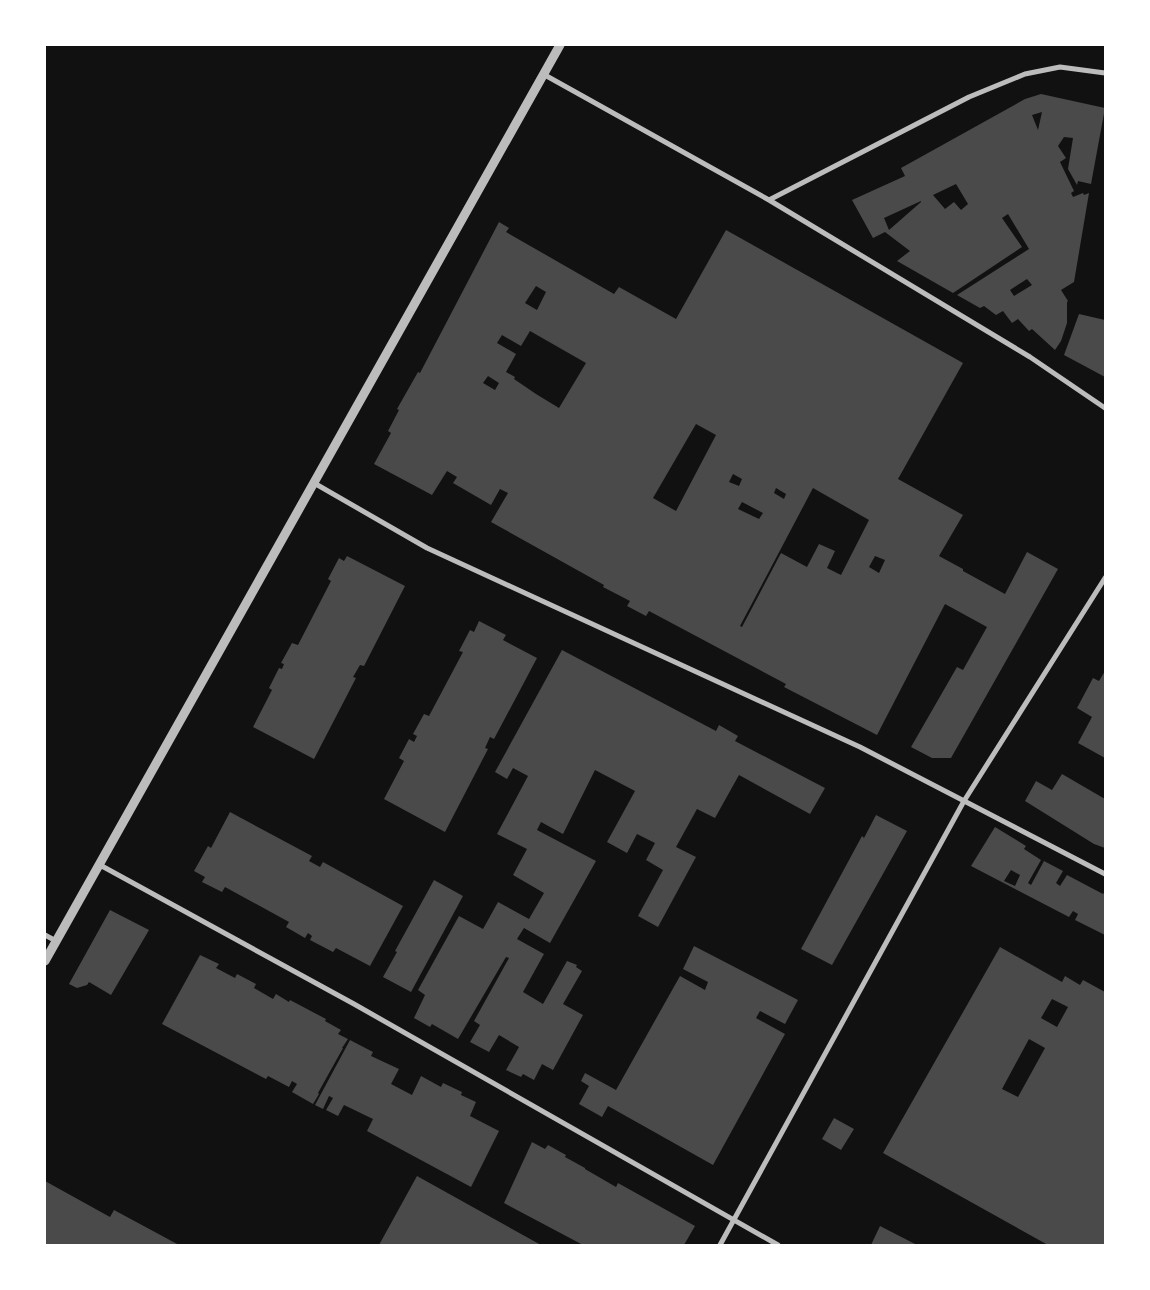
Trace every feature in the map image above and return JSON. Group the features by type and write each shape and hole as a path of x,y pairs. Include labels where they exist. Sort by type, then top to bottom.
{"street":[{"path":"45,961 560,45"},
{"path":"769,200 969,98 1025,74 1060,67 1105,73"},
{"path":"544,74 769,200 1030,357 1105,408"},
{"path":"314,482 427,548 860,747 1105,874"},
{"path":"720,1245 964,801 1105,578"},
{"path":"100,865 354,1004 778,1245"},
{"path":"45,935 56,941"}],"building":[{"path":"1041,94 1105,108 1091,184 1078,181 1077,185 1068,169 1073,138 1064,137 1058,146 1066,158 1060,162 1074,191 1071,193 1073,197 1089,193 1074,282 1061,290 1068,301 1067,323 1061,341 1055,350 1032,329 1029,331 1018,319 1012,323 1003,311 996,315 984,306 980,308 957,295 1029,249 1008,214 1002,218 1022,247 953,293 897,261 910,251 885,232 873,238 852,200 905,176 901,168 1025,99","holes":["1042,112 1038,130 1032,115","956,184 968,204 961,210 954,202 945,209 933,195","921,201 889,230 884,218","1027,279 1032,285 1014,296 1010,290"]},
{"path":"499,222 509,228 506,232 614,294 619,287 676,319 726,230 963,363 898,479 963,515 939,556 963,569 963,571 1005,594 1027,552 1058,569 951,758 932,758 911,747 957,667 963,670 987,627 945,604 877,735 784,687 786,684 649,611 646,616 627,606 630,601 491,522 508,493 500,489 491,505 453,483 457,477 447,471 432,495 374,464 391,433 388,431 399,410 397,409 418,372 420,373","holes":["536,286 546,292 537,310 525,303","530,331 586,363 559,408 506,372 516,354 497,343 502,335 521,346","488,376 499,383 495,390 483,383","696,424 716,435 676,511 653,498","733,474 742,479 739,486 729,482","776,488 786,494 784,499 774,493","813,488 869,520 841,575 827,568 835,551 819,544 807,567 781,553 742,627 740,626","742,502 763,513 759,519 738,509","875,556 885,560 879,573 869,567"]},
{"path":"1079,314 1105,320 1105,377 1064,355"},
{"path":"347,556 405,586 364,666 360,665 353,677 356,678 314,759 253,727 272,690 269,688 279,668 282,669 284,664 281,663 292,643 298,645 331,581 328,579 339,558 344,561"},
{"path":"479,621 506,635 503,640 537,658 494,739 490,737 485,748 488,749 445,832 384,799 404,761 399,758 409,739 414,742 417,736 413,734 424,714 429,716 463,652 459,651 470,630 474,632"},
{"path":"562,650 716,731 719,725 738,736 735,741 825,788 810,814 739,775 715,818 697,809 676,847 696,857 658,927 638,916 663,870 646,860 655,843 637,834 627,853 607,842 635,791 595,770 563,834 541,822 537,830 596,861 550,943 524,928 517,939 544,954 523,992 543,1004 567,961 577,965 576,967 582,971 563,1004 583,1015 553,1070 542,1064 534,1080 523,1074 521,1077 506,1070 519,1047 499,1035 489,1052 470,1042 480,1025 474,1021 509,958 506,957 458,1039 432,1024 430,1027 414,1018 425,995 418,990 459,916 483,929 498,902 529,919 544,893 513,875 527,849 497,834 528,776 513,768 507,779 495,772"},
{"path":"1105,671 1105,758 1078,743 1092,717 1077,708 1093,678 1099,681"},
{"path":"1062,774 1105,799 1105,848 1094,844 1025,801 1036,781 1052,790"},
{"path":"230,812 312,856 309,861 320,867 323,862 403,906 370,966 336,948 333,952 310,940 312,936 308,933 305,938 286,927 289,922 225,887 222,892 202,882 205,877 194,871 208,846 211,848"},
{"path":"876,815 907,831 832,965 801,949 862,836 864,838"},
{"path":"995,827 1026,846 1024,849 1041,860 1028,883 1031,885 1044,861 1063,871 1056,883 1060,886 1067,875 1103,894 1105,891 1105,935 1075,920 1078,914 1073,911 1069,917 971,866","holes":["1011,870 1020,875 1015,886 1004,881"]},
{"path":"434,880 463,896 411,992 383,977"},
{"path":"110,910 149,930 111,995 89,982 87,985 77,988 69,984"},
{"path":"694,946 798,1000 785,1024 760,1011 756,1018 785,1034 713,1165 608,1106 602,1117 579,1104 589,1086 581,1081 585,1073 616,1090 680,976 705,990 708,982 683,969"},
{"path":"1000,947 1062,982 1065,976 1080,985 1083,980 1105,992 1105,1245 1048,1245 883,1153","holes":["1052,999 1068,1007 1057,1027 1041,1018","1029,1039 1045,1048 1018,1097 1002,1089"]},
{"path":"200,955 219,964 216,968 235,978 237,974 256,984 254,988 273,999 276,994 326,1019 325,1021 341,1030 338,1034 348,1039 313,1104 292,1092 297,1084 292,1081 289,1087 268,1076 266,1079 162,1024"},
{"path":"350,1040 373,1052 371,1056 399,1069 391,1084 412,1095 421,1076 441,1087 443,1083 462,1092 461,1095 476,1102 470,1116 499,1131 471,1187 367,1131 373,1119 344,1105 338,1116 326,1110 333,1098 329,1096 323,1109 315,1105"},
{"path":"834,1118 854,1129 841,1150 822,1139"},
{"path":"532,1142 545,1149 548,1145 616,1187 618,1183 695,1226 684,1245 583,1245 504,1203"},
{"path":"417,1176 541,1245 379,1245"},
{"path":"45,1181 110,1217 114,1210 179,1245 45,1245"},
{"path":"880,1226 917,1245 871,1245"}]}
